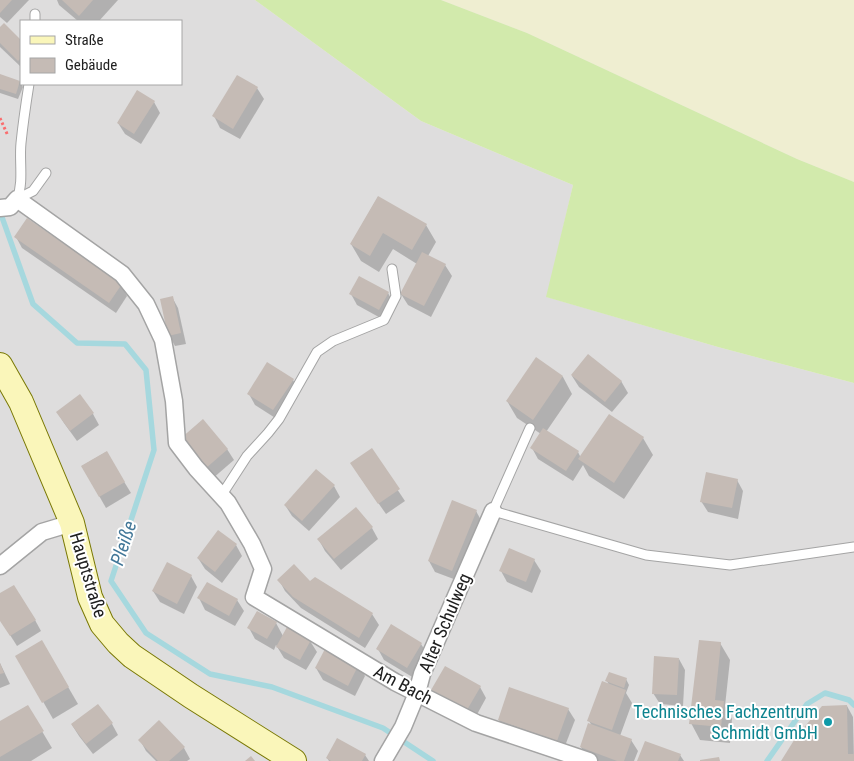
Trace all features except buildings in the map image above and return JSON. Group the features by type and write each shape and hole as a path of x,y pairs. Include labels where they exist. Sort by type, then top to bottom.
{"main road":[{"name":"Hauptstraße","path":"0,365 21,402 72,522 90,597 102,624 132,656 294,761"}],"street":[{"path":"9,205 122,274 146,304 163,340 174,401 177,443 221,496"},
{"name":"Am Bach","path":"221,496 228,503 252,544 263,569 254,597 396,682 476,723 589,761"},
{"name":"Alter Schulweg","path":"387,754 403,727 418,693 422,674 492,511"},
{"path":"0,566 42,532 72,522"}],"lane":[{"path":"9,205 19,194 21,145 29,85"},
{"path":"9,205 33,192 46,173"},
{"path":"221,496 247,456 279,419 317,352 333,340 384,320 396,296 392,269"},
{"path":"530,428 492,511 646,555 730,565 854,547"}],"shaded area":[{"path":"0,0 255,0 421,121 573,185 547,297 718,347 854,383 854,761 0,761"}],"green space":[{"path":"255,0 441,0 527,33 797,159 854,182 854,383 718,347 546,297 573,185 421,121"},
{"path":"441,0 854,0 854,182 797,159 527,33"}],"waterway":[{"name":"Pleiße","path":"0,211 33,304 77,343 125,344 146,370 154,450 111,581 146,633 210,674 272,687 383,728 433,761"},
{"name":"Pleiße","path":"767,761 807,704 825,693 849,700 854,705"}],"place":[{"name":"Technisches Fachzentrum Schmidt GmbH","path":"828,722"}]}
